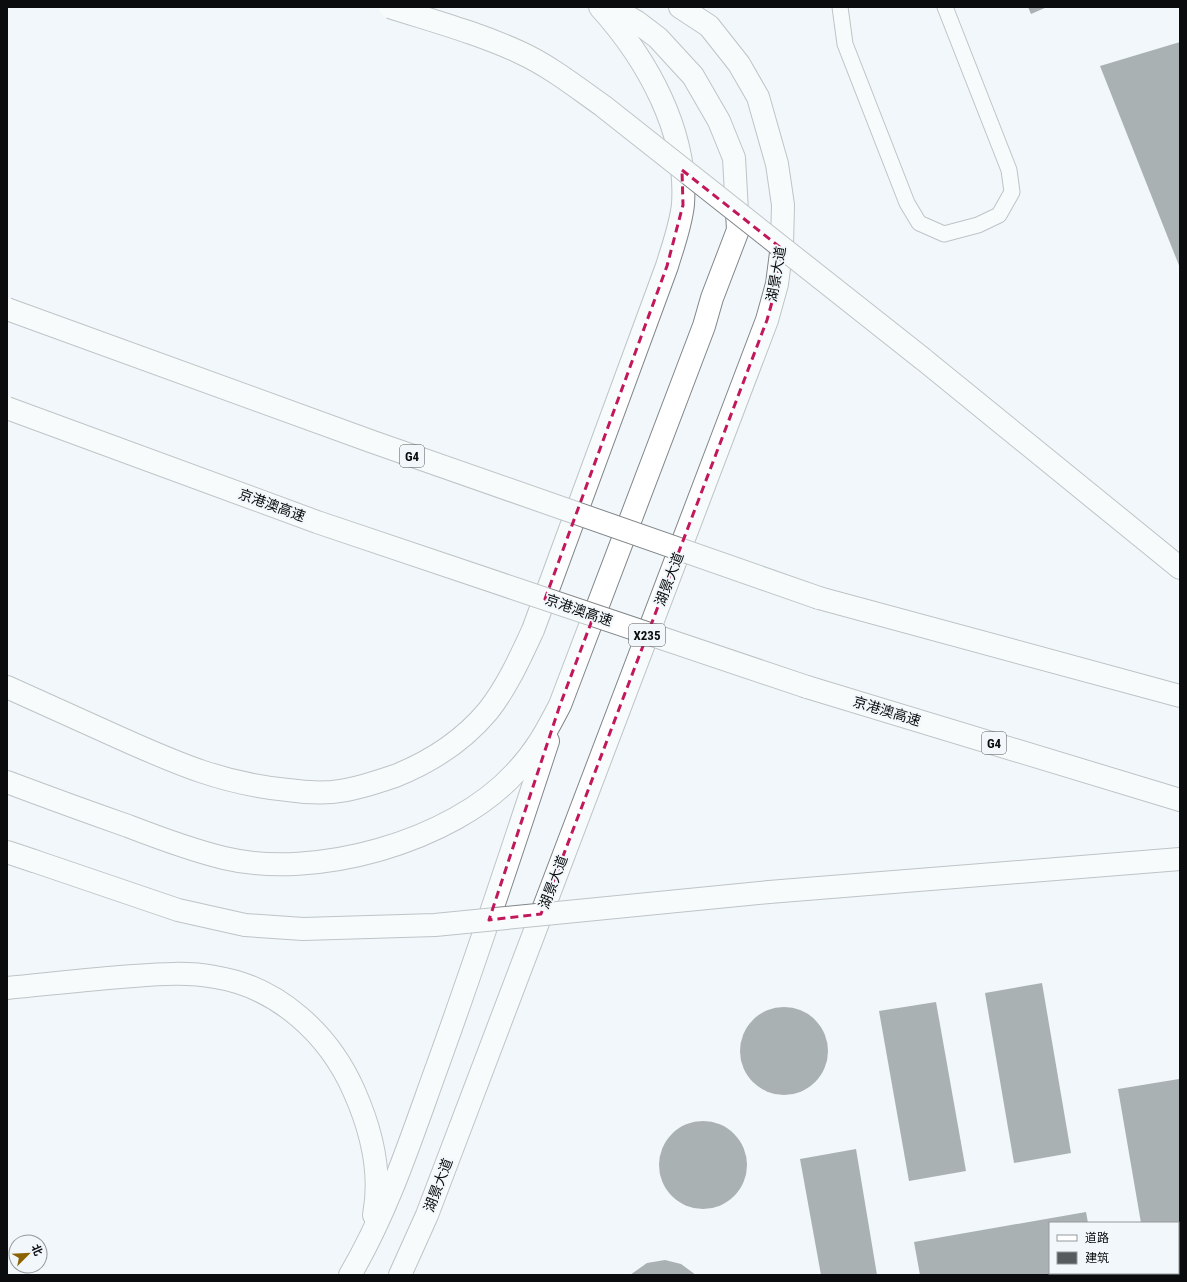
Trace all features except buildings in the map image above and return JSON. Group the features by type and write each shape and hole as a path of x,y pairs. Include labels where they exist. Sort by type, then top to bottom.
{"main road":[{"path":"390,7 470,33 519,52 561,75 603,106 923,360 1180,568"},
{"path":"7,687 155,754 212,776 242,784 306,792 332,792 358,787 409,770 451,746 469,731 488,711 504,687 533,630 667,266 683,205 682,169 674,132 663,105 630,46 614,23 600,7"},
{"path":"350,1275 369,1243 402,1163 473,969 560,705 701,333 712,298 738,230 734,158 719,121 707,98 692,76 658,38 637,22 611,7"},
{"name":"湖景大道","path":"400,1275 430,1207 767,320 777,284 782,245 783,205 777,164 758,97 739,64 709,26 680,7"},
{"name":"G4","path":"7,309 373,442 819,598 1180,696"},
{"name":"京港澳高速","path":"7,408 317,522 807,687 1180,800"},
{"path":"7,782 162,839 224,858 262,864 303,863 345,858 386,848 424,834 453,821 484,800 515,774 540,744 560,705"},
{"path":"7,852 178,910 245,925 303,929 435,925 769,892 1180,859"},
{"path":"7,988 159,975 215,977 244,984 270,994 292,1010 321,1038 346,1073 363,1110 375,1158 376,1193 369,1243"}],"lane":[{"path":"840,7 845,44 907,203 919,223 944,234 978,225 999,215 1012,192 1009,170 945,7"}],"highlighted area":[{"path":"682,170 781,248 777,284 767,320 541,914 489,920 560,705 594,615 545,599 667,266 683,205"}]}
